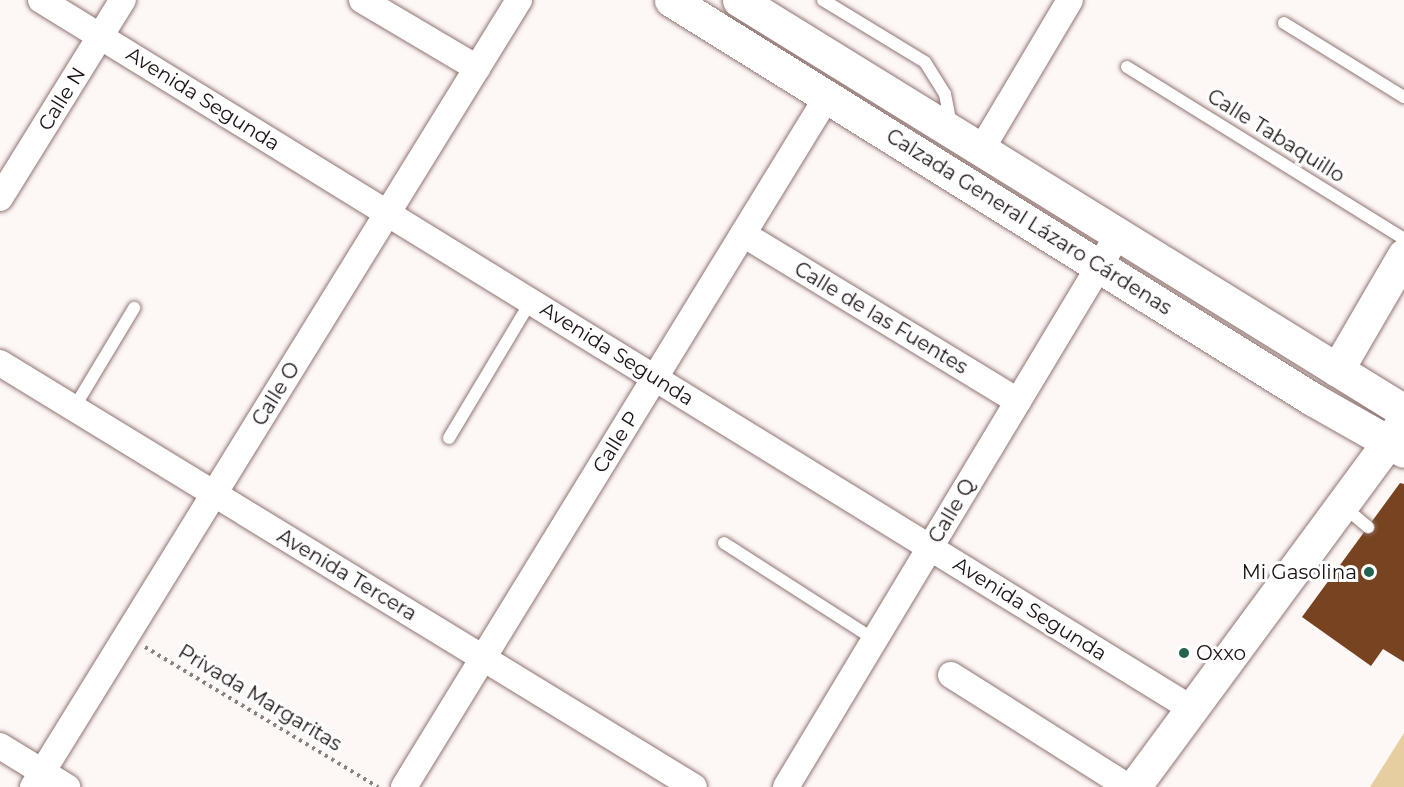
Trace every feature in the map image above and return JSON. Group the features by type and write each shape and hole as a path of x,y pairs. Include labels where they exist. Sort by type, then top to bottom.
{"main road":[{"name":"Calzada General Lázaro Cárdenas","path":"671,0 1100,265 1398,438"},
{"name":"Calzada General Lázaro Cárdenas","path":"739,0 1404,411"},
{"path":"1337,370 1404,255"},
{"path":"1134,787 1342,506 1398,438"}],"street":[{"name":"Avenida Segunda","path":"41,0 1192,708"},
{"name":"Calle N","path":"4,182 123,0"},
{"path":"362,0 477,68"},
{"name":"Calle O","path":"38,779 519,0"},
{"path":"981,150 1070,0"},
{"name":"Calle P","path":"404,787 827,97"},
{"name":"Calle de las Fuentes","path":"743,234 1018,401"},
{"name":"Calle Q","path":"786,787 1118,235"},
{"name":"Avenida Tercera","path":"0,363 693,787"},
{"path":"951,675 1128,787"},
{"path":"0,746 38,779 67,787"}],"lane":[{"path":"823,0 925,62 945,94 952,132"},
{"path":"1284,23 1404,97"},
{"name":"Calle Tabaquillo","path":"1127,67 1404,239"},
{"path":"449,438 531,301"},
{"path":"74,408 134,308"},
{"path":"1342,506 1368,527"},
{"path":"724,543 875,640"}],"path":[{"name":"Privada Margaritas","path":"127,635 378,787"}],"shaded area":[{"path":"1404,733 1404,787 1370,787"}],"building":[{"name":"Mi Gasolina","path":"1400,483 1404,484 1404,662 1383,649 1371,666 1302,617"}],"place":[{"name":"Mi Gasolina","path":"1369,572"},
{"name":"Oxxo","path":"1184,653"}]}
